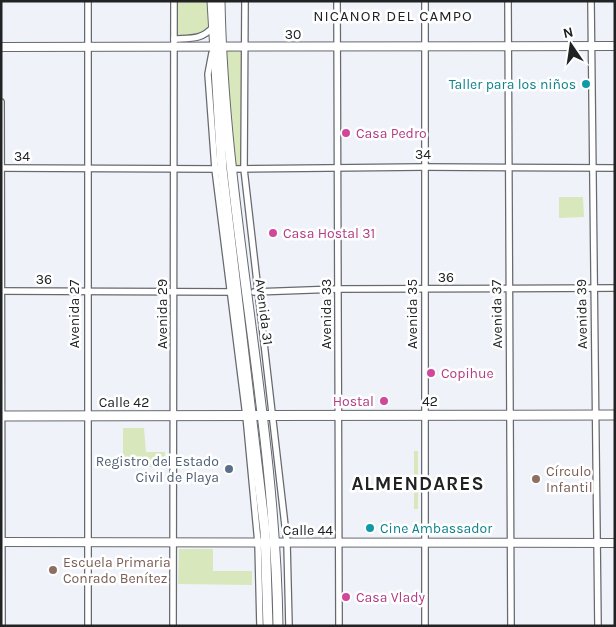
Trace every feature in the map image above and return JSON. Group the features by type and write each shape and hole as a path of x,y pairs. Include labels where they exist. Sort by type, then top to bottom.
{"main road":[{"name":"Avenida 31","path":"212,1 213,26 232,169 252,292 268,416 276,543 278,626"},
{"name":"Avenida 31","path":"220,1 217,46 219,169 249,416 262,543 268,626"},
{"name":"42","path":"249,416 615,415"},
{"name":"Calle 42","path":"2,416 249,416"}],"street":[{"name":"Avenida 27","path":"88,1 86,292 88,626"},
{"name":"Avenida 29","path":"173,626 175,416 174,1"},
{"name":"Avenida 31","path":"245,1 244,168 252,292"},
{"name":"Avenida 33","path":"338,1 337,168 340,626"},
{"name":"Avenida 35","path":"425,1 424,415 426,626"},
{"name":"Avenida 37","path":"508,1 511,626"},
{"name":"Avenida 39","path":"591,1 598,626"},
{"path":"174,43 206,35 213,26"},
{"name":"30","path":"1,47 88,47 174,43 246,47 615,46"},
{"path":"1,102 2,626"},
{"name":"34","path":"2,168 219,169"},
{"name":"34","path":"232,169 615,168"},
{"name":"36","path":"252,292 338,289 615,288"},
{"name":"36","path":"1,291 234,292"},
{"name":"Avenida 31","path":"268,416 287,543 289,626"},
{"name":"Calle 44","path":"2,542 615,544"},
{"name":"Avenida 31","path":"260,626 262,543"}],"green space":[{"path":"174,1 212,1 213,27 202,33 174,39"},
{"path":"221,46 246,47 244,167 232,169"},
{"path":"218,50 258,409 256,409 226,169"},
{"path":"559,197 583,197 584,217 559,218"},
{"path":"123,428 144,428 146,452 165,452 166,467 123,467"},
{"path":"414,451 418,451 418,509 414,509"},
{"path":"179,549 213,549 213,571 252,571 252,585 178,584"}],"place":[{"name":"Taller para los niños","path":"586,84"},
{"name":"Casa Pedro","path":"346,133"},
{"name":"Casa Hostal 31","path":"273,233"},
{"name":"Copihue","path":"431,373"},
{"name":"Hostal","path":"384,401"},
{"name":"Registro del Estado Civil de Playa","path":"229,469"},
{"name":"Círculo Infantil","path":"536,479"},
{"name":"Cine Ambassador","path":"370,528"},
{"name":"Escuela Primaria Conrado Benítez","path":"53,570"},
{"name":"Casa Vlady","path":"346,597"}],"district":[{"name":"NICANOR DEL CAMPO","path":"393,16"},
{"name":"ALMENDARES","path":"418,484"}]}
